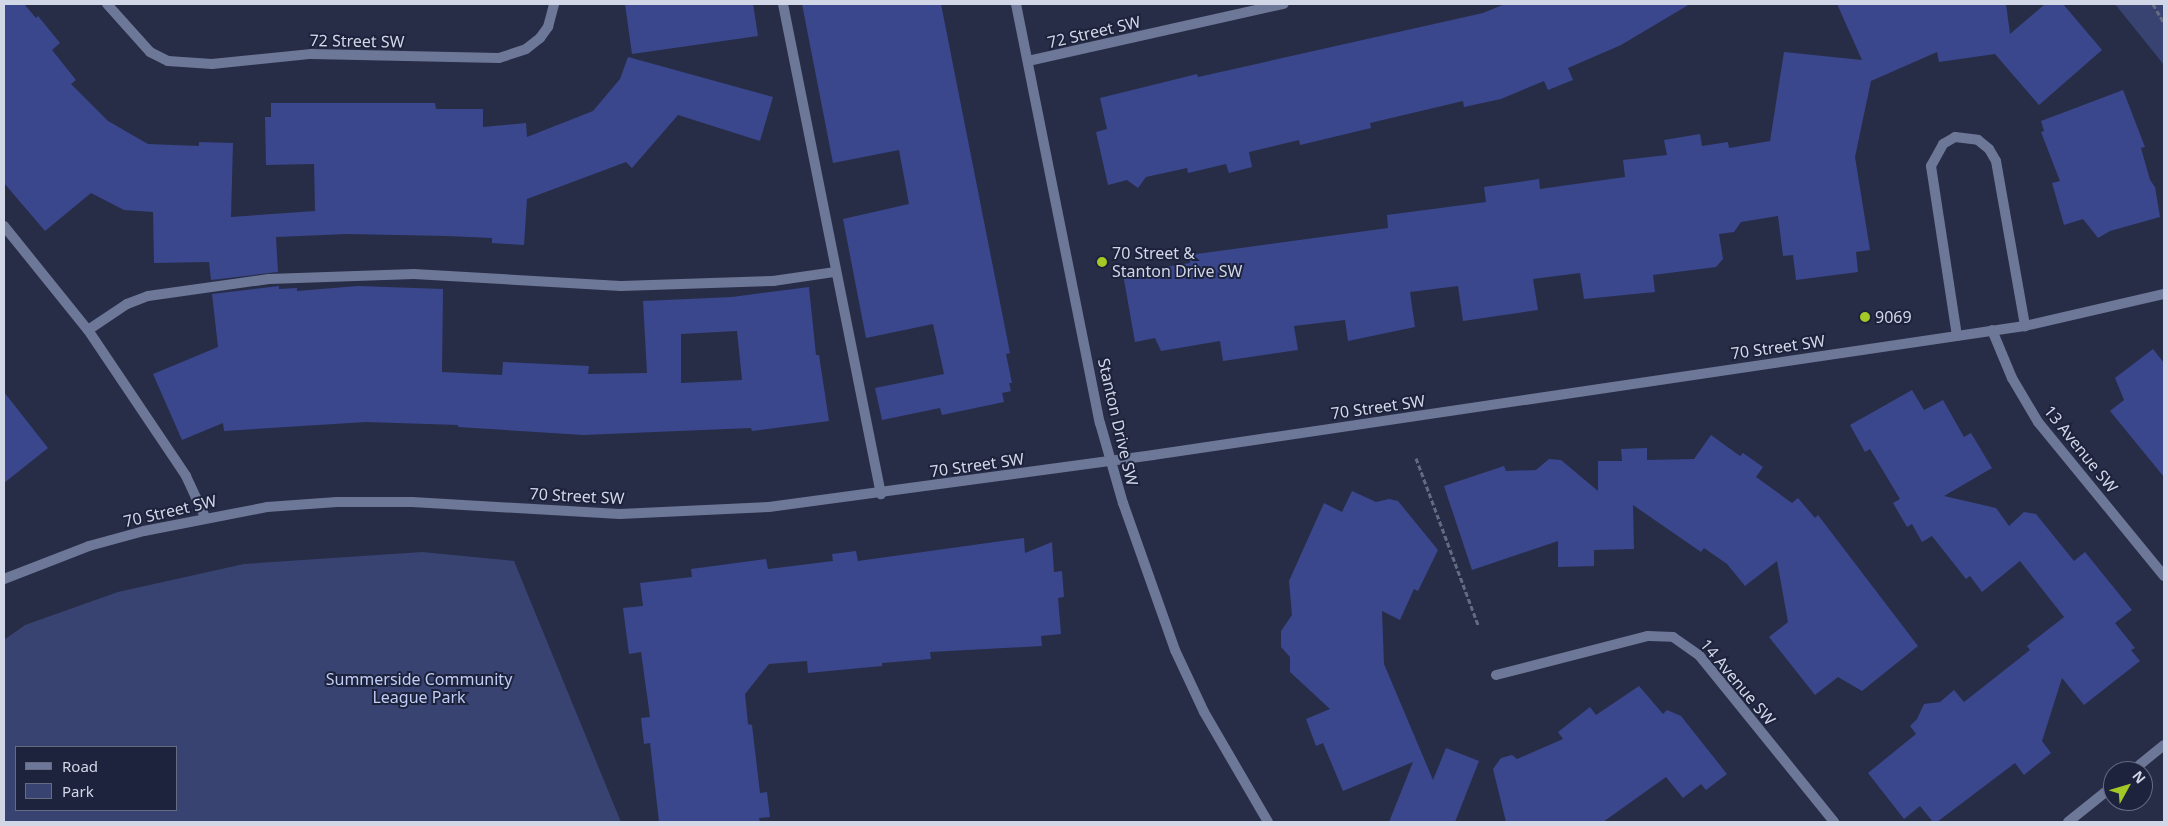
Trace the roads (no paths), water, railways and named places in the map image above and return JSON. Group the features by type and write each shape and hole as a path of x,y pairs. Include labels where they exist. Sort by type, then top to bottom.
{"street":[{"name":"72 Street SW","path":"107,4 134,37 150,52 168,61 212,64 311,54 499,58 526,49 540,38 548,27 554,4"},
{"path":"783,4 881,494"},
{"name":"Stanton Drive SW","path":"1016,4 1110,461 1175,650 1208,721 1268,822"},
{"name":"72 Street SW","path":"1028,61 1284,4"},
{"path":"1957,336 1931,166 1943,144 1956,137 1978,140 1989,149 1996,161 2025,326"},
{"path":"4,226 88,330 186,476 205,517"},
{"path":"88,330 127,304 148,296 269,279 414,274 622,286 773,281 836,272"},
{"name":"70 Street SW","path":"4,579 89,546 205,517 268,507 337,502 412,502 620,514 700,512 881,494 2025,326 2164,294"},
{"name":"13 Avenue SW","path":"1992,330 2012,378 2038,422 2164,576"},
{"name":"14 Avenue SW","path":"1496,675 1648,636 1673,637 1699,654 1834,822"},
{"path":"2144,761 2164,745"},
{"path":"2068,822 2103,794"}],"place":[{"name":"70 Street & Stanton Drive SW","path":"1102,262"},
{"name":"9069","path":"1865,317"}],"park label":[{"name":"Summerside Community League Park","path":"419,688"}]}
